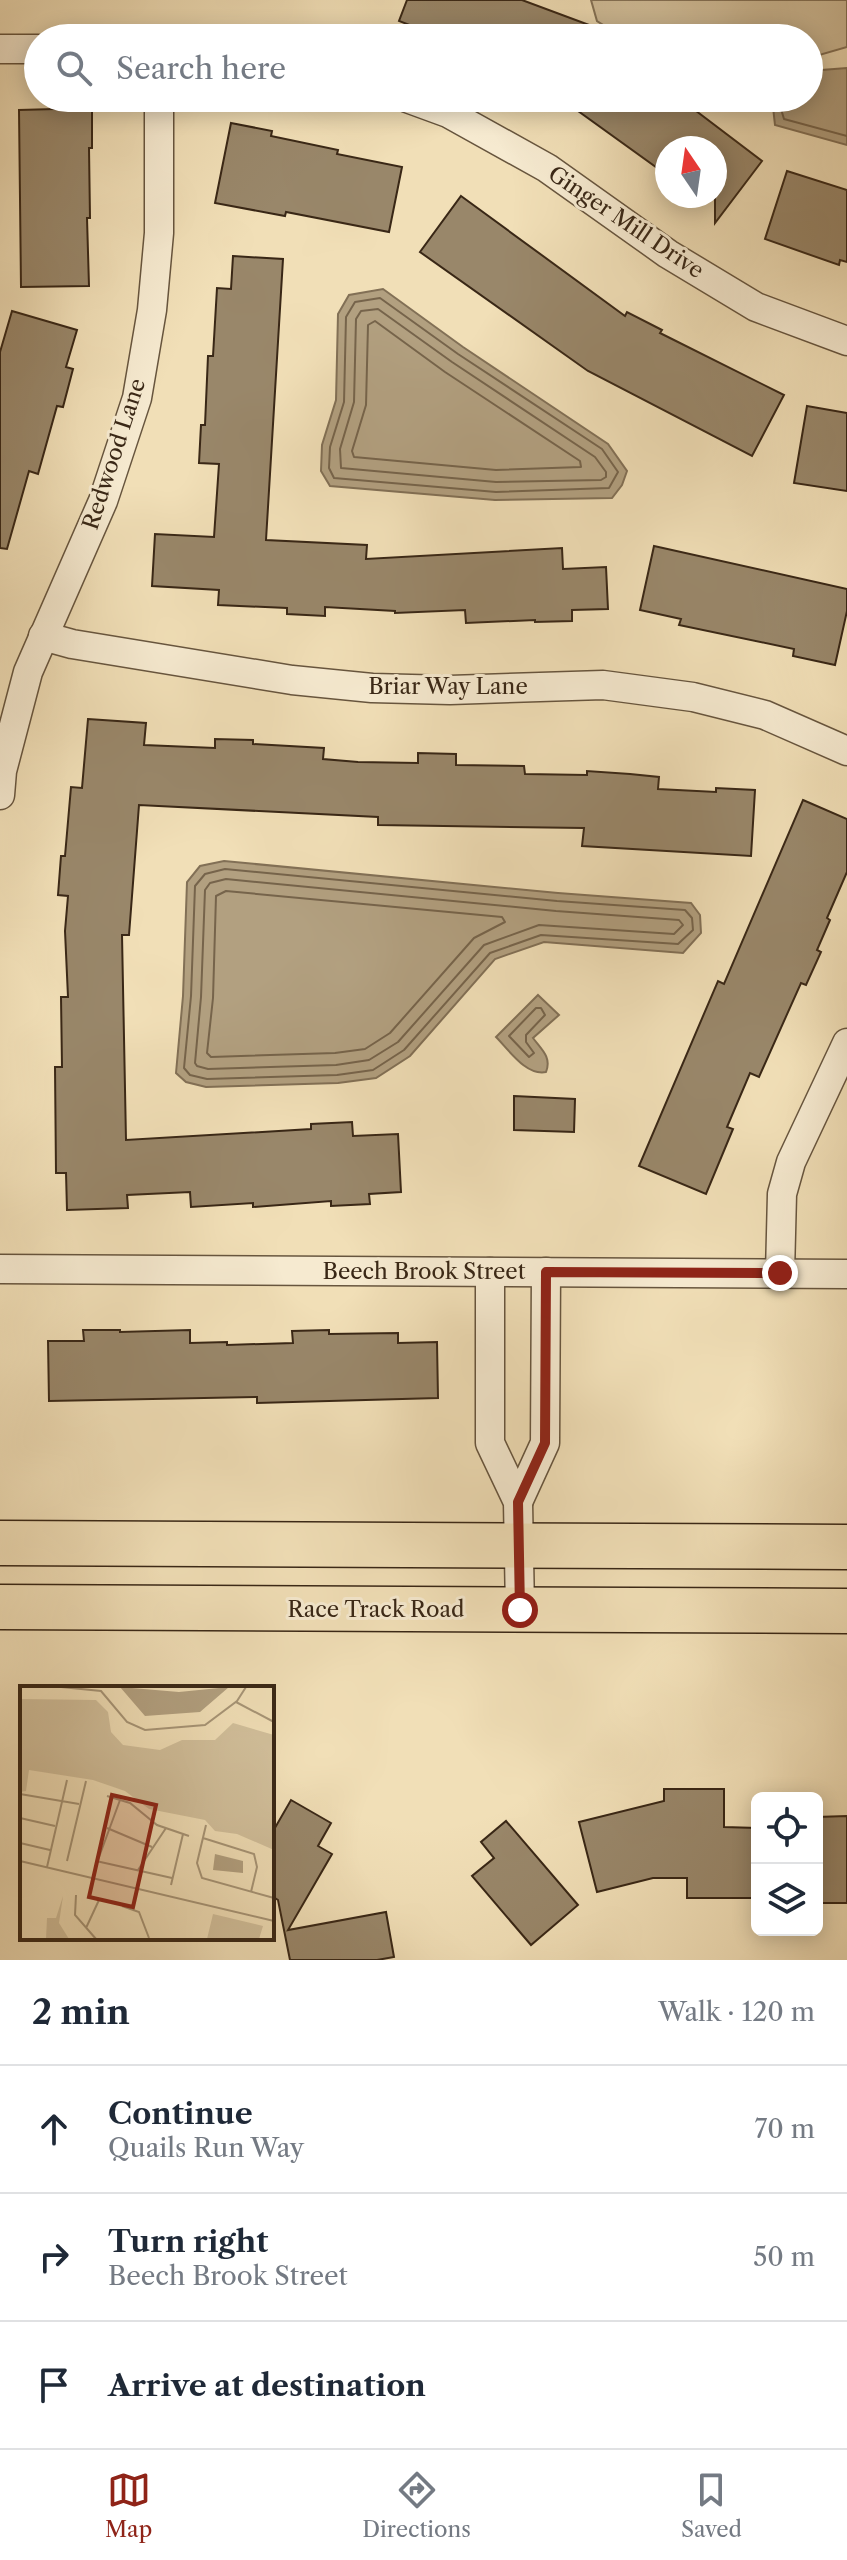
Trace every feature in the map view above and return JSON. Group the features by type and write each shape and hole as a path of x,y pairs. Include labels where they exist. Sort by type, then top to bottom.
{"main road":[{"path":"0,1543 847,1547"},
{"name":"Race Track Road","path":"0,1607 847,1611"}],"street":[{"path":"0,49 24,49"},
{"name":"Redwood Lane","path":"0,795 2,771 28,672 103,501 137,398 152,310 159,233 159,112"},
{"name":"Ginger Mill Drive","path":"445,112 547,168 668,254 756,307 847,341"},
{"name":"Briar Way Lane","path":"43,636 72,644 292,680 372,688 450,690 603,685 693,697 765,715 847,751"},
{"path":"780,1273 782,1194 791,1162 847,1043"},
{"name":"Beech Brook Street","path":"0,1269 847,1274"},
{"path":"490,1272 490,1443 518,1502"},
{"path":"520,1610 518,1502 545,1443 546,1272"}],"shaded area":[{"path":"591,0 847,0 847,47 823,54 823,24 602,24 597,21"}],"water":[{"path":"847,68 847,145 775,125 774,112 823,112 823,70"},
{"path":"383,289 608,444 627,471 622,485 612,498 495,500 330,486 321,471 322,445 336,400 338,314 349,295"},
{"path":"224,861 691,903 700,915 701,933 683,953 544,942 495,959 410,1056 376,1078 338,1083 206,1087 186,1082 176,1073 183,996 187,882 200,866"},
{"path":"538,995 559,1015 533,1038 547,1058 546,1072 525,1066 496,1037"}],"building":[{"path":"407,0 522,0 586,24 407,24 399,21"},
{"path":"19,110 92,112 90,218 87,218 89,286 21,287"},
{"path":"579,112 697,112 762,161 727,207 727,136 655,136 655,166"},
{"path":"231,123 272,131 271,136 338,150 337,154 402,167 389,232 286,212 285,216 215,203"},
{"path":"787,171 847,190 847,262 840,260 839,265 765,239"},
{"path":"461,196 625,316 627,312 662,330 660,333 784,395 752,456 588,371 420,252"},
{"path":"715,208 726,208 715,223"},
{"path":"233,256 283,259 266,540 367,545 366,559 562,548 563,569 606,567 608,609 572,610 572,621 535,622 466,623 465,610 395,613 325,607 325,616 287,614 287,608 218,605 219,590 152,586 155,534 214,537 219,464 199,463 201,425 205,425 208,356 213,356 217,288 231,289"},
{"path":"12,311 77,330 66,367 73,369 63,407 57,406 38,474 29,471 7,549 0,548 0,352"},
{"path":"807,406 847,413 847,491 794,483"},
{"path":"654,546 847,589 847,611 835,665 793,656 794,649 679,625 681,619 640,610"},
{"path":"88,719 146,723 144,745 215,748 215,739 253,740 253,744 324,748 323,759 358,762 418,763 418,753 456,754 456,765 524,766 525,774 587,775 587,771 659,777 658,789 716,792 716,788 755,790 751,856 582,846 584,828 378,825 378,817 139,805 129,935 122,935 126,1140 311,1129 311,1124 352,1122 353,1136 398,1134 401,1192 369,1194 370,1204 331,1206 331,1201 253,1207 253,1203 191,1207 190,1192 127,1195 128,1208 67,1210 66,1173 56,1173 55,1067 62,1067 61,997 68,997 65,931 68,896 58,895 71,787 82,788"},
{"path":"803,800 847,819 847,872 827,918 830,920 817,950 821,952 806,985 801,983 759,1077 750,1073 727,1127 733,1129 706,1194 639,1166 718,981 724,984"},
{"path":"514,1096 575,1099 574,1132 514,1130"},
{"path":"83,1330 190,1330 190,1343 227,1342 227,1345 293,1343 292,1331 398,1333 398,1343 437,1342 438,1398 257,1403 257,1397 49,1401 48,1341 84,1341"},
{"path":"664,1789 724,1789 724,1827 751,1828 751,1898 687,1898 687,1878 653,1878 597,1892 579,1822 664,1801"},
{"path":"291,1800 331,1823 318,1846 332,1854 288,1930 386,1912 394,1957 377,1960 290,1960 278,1900 274,1897 274,1830"},
{"path":"847,1816 847,1903 823,1903 823,1817"},
{"path":"506,1821 578,1905 531,1945 472,1876 494,1858 481,1842"}],"route":[{"path":"520,1610 518,1502 545,1443 546,1272 780,1273"}]}
